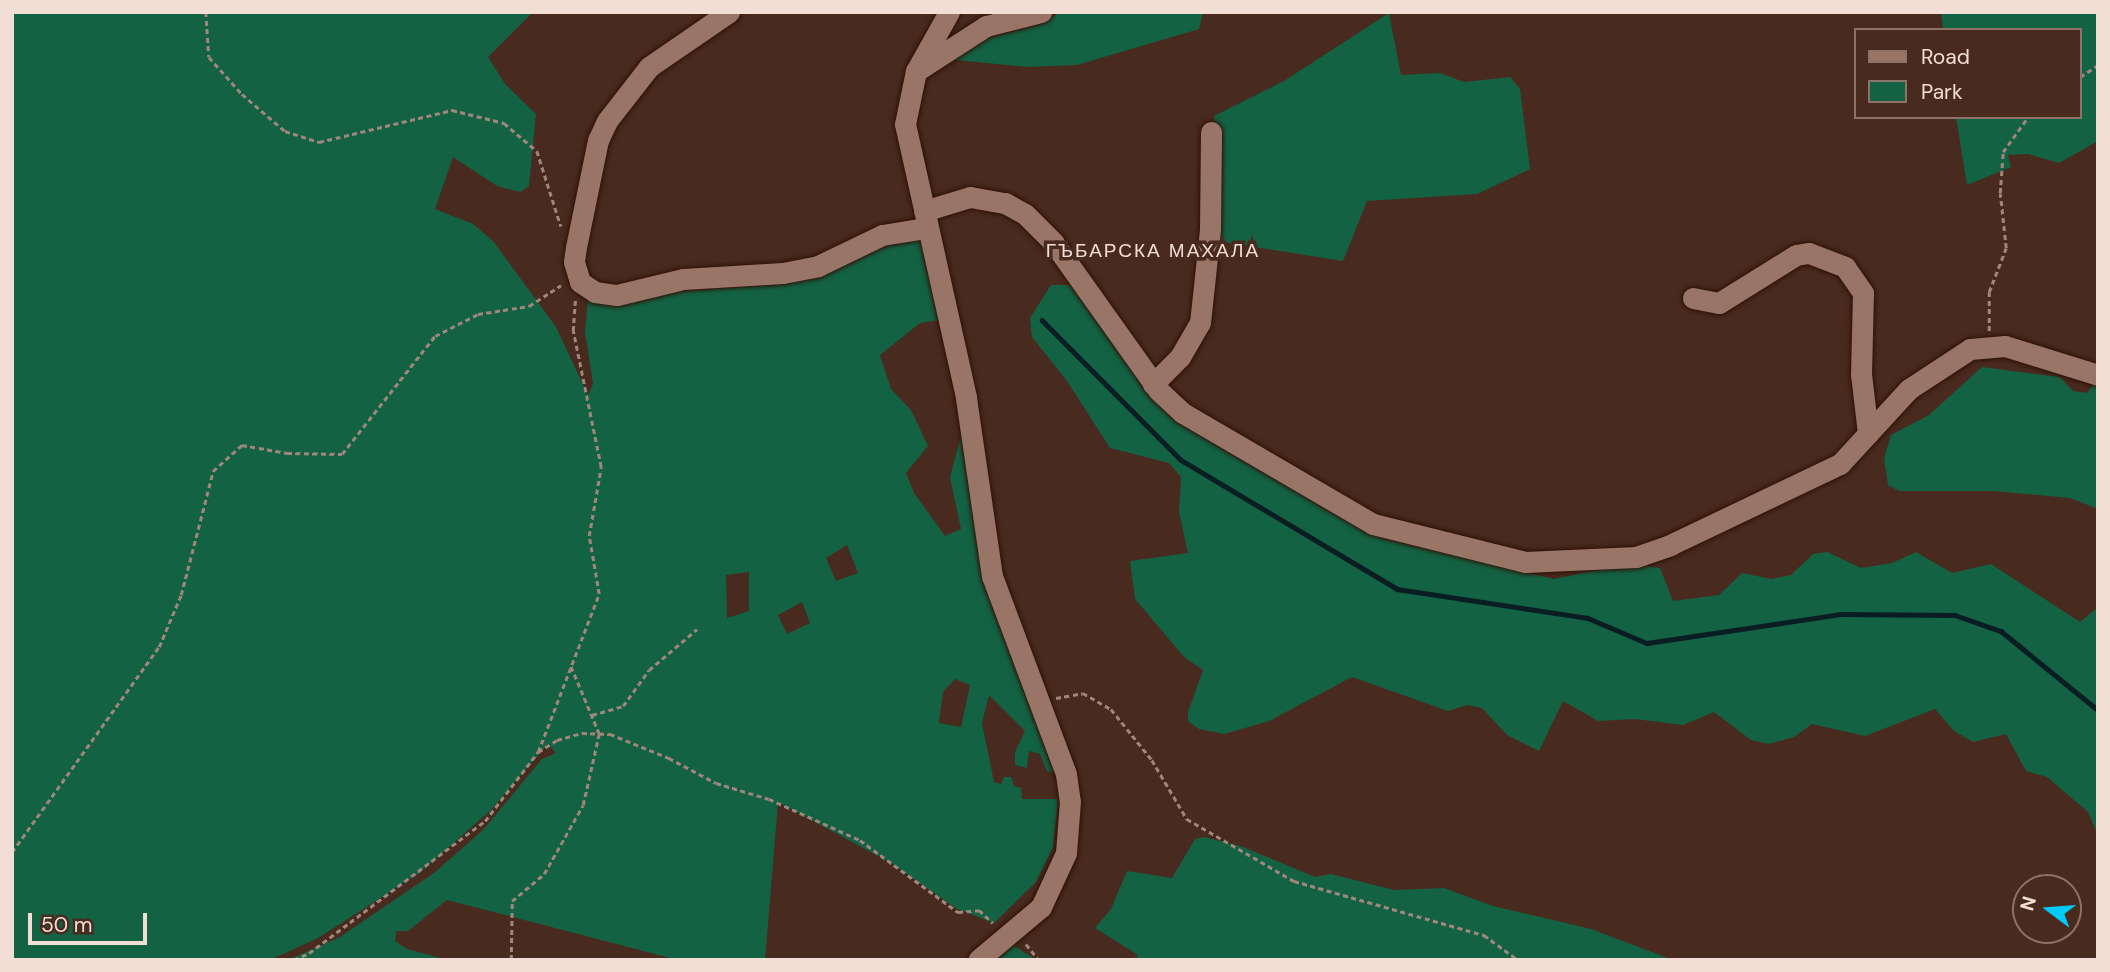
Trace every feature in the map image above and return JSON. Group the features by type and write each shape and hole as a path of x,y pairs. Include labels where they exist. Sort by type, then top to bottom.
{"street":[{"path":"729,12 649,67 607,121 584,204 576,275 585,288 617,295 683,279 783,273 818,266 970,197 1005,202 1025,214 1054,242 1153,384 1183,413 1373,524 1545,565 1605,562 1670,545 1840,464 1909,388 1945,362 1989,345 2055,359 2098,376"},
{"path":"949,12 916,71 905,124 966,398 992,576 1066,774 1070,801 1066,853 1041,907 978,960"},
{"path":"916,71 986,26 1041,12"},
{"path":"1153,384 1180,357 1200,323 1210,229 1211,132"},
{"path":"1693,298 1719,303 1796,255 1809,253 1845,267 1863,293 1861,374 1868,434"}],"path":[{"path":"206,12 209,57 242,94 285,131 319,142 452,110 504,123 537,151 564,236"},
{"path":"2082,76 2098,65"},
{"path":"1989,345 1989,292 2006,248 2000,192 2003,152 2027,119"},
{"path":"294,960 309,953 485,821 538,752 598,594 589,536 601,467 573,331 576,275"},
{"path":"12,852 159,647 181,595 213,471 242,445 287,453 342,454 435,336 478,314 529,306 576,275"},
{"path":"592,715 623,706 649,670 697,629"},
{"path":"511,960 512,901 544,874 583,805 599,733 571,666"},
{"path":"1038,701 1083,693 1111,709 1152,760 1187,819 1294,881 1484,935 1518,960"},
{"path":"538,752 557,740 599,733 670,758 716,783 769,799 860,840 958,912 979,910 1009,936"}],"green space":[{"path":"12,12 533,12 488,57 505,84 536,114 529,186 520,192 497,186 453,157 435,209 473,224 493,241 556,327 588,395 593,384 585,331 588,299 778,284 835,270 921,227 939,320 920,323 880,355 891,389 911,410 928,446 906,473 914,493 945,536 961,529 950,477 961,436 1057,773 1047,771 1040,754 1029,751 1027,768 1015,765 1015,752 1025,731 989,695 982,723 994,782 1001,784 1004,777 1011,777 1014,786 1021,788 1022,799 1058,799 1053,847 1036,882 994,923 957,909 891,863 778,802 765,960 678,960 447,900 408,931 396,931 395,941 407,949 448,960 288,960 340,937 434,873 483,830 542,759 556,753 548,744 491,810 421,872 318,938 270,960 12,960","holes":["847,545 858,573 836,581 826,558","749,572 749,611 727,618 726,575","802,602 810,623 787,634 778,615","955,679 970,685 961,727 939,723 943,692"]},
{"path":"1060,12 1203,12 1199,29 1077,65 1028,67 945,59 967,44 1044,23"},
{"path":"1941,12 2098,12 2098,141 2059,163 2028,154 2008,155 2011,167 1967,185 1956,119 2082,119 2082,28 1943,28"},
{"path":"1389,13 1401,75 1440,73 1464,82 1510,77 1520,89 1530,169 1477,194 1367,201 1343,261 1217,241 1220,183 1214,116 1284,81"},
{"path":"1051,285 1073,285 1181,424 1384,539 1554,579 1626,564 1660,568 1673,601 1719,595 1742,573 1771,579 1791,575 1813,554 1827,552 1861,568 1892,563 1916,552 1952,573 1991,564 2080,622 2098,607 2098,835 2088,812 2047,777 2026,771 2006,734 1973,742 1954,731 1935,709 1865,736 1812,724 1794,737 1768,744 1751,740 1714,712 1683,725 1635,719 1598,721 1563,701 1539,751 1507,735 1482,708 1467,705 1448,711 1352,677 1269,721 1224,734 1199,729 1188,721 1188,712 1203,670 1184,657 1135,599 1130,561 1188,553 1179,512 1181,477 1169,463 1110,448 1067,381 1032,337 1030,318"},
{"path":"1982,367 2060,377 2073,391 2087,393 2094,383 2098,385 2098,509 2070,498 1993,491 1899,491 1888,485 1884,458 1891,435 1929,415"},
{"path":"1205,837 1243,847 1315,877 1331,874 1394,890 1444,888 1493,906 1591,929 1673,960 1135,960 1138,955 1095,928 1111,909 1127,871 1172,878 1195,839"},
{"path":"1007,941 1036,960 980,960"}],"waterway":[{"path":"1042,320 1181,460 1397,589 1588,618 1647,643 1840,614 1955,615 2001,631 2098,710"}],"district":[{"name":"ГЪБАРСКА МАХАЛА","path":"1153,251"}]}
